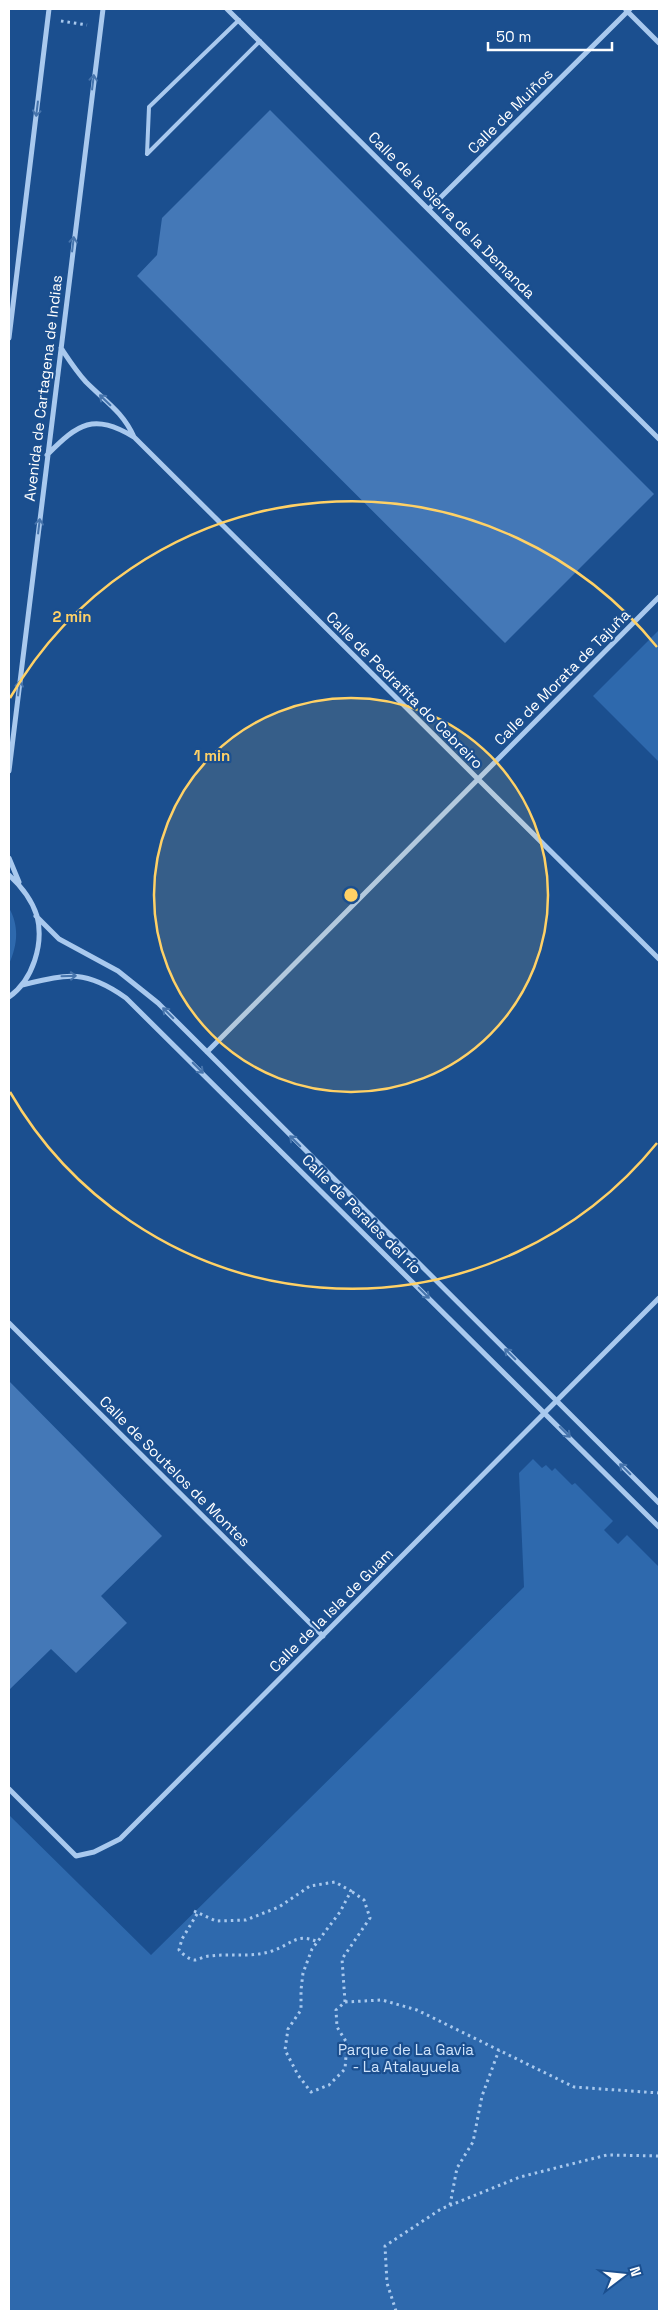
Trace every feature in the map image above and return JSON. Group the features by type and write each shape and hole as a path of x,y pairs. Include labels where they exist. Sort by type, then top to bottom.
{"street":[{"path":"9,338 49,9"},
{"name":"Avenida de Cartagena de Indias","path":"9,771 103,9"},
{"name":"Calle de la Sierra de la Demanda","path":"227,9 659,439"},
{"path":"628,10 659,43"},
{"name":"Calle de Muiños","path":"429,209 628,10"},
{"name":"Calle de Pedrafita do Cebreiro","path":"61,348 72,365 87,382 126,420 134,438"},
{"name":"Calle de Pedrafita do Cebreiro","path":"48,455 74,429 93,423 116,427 134,438 659,959"},
{"name":"Calle de Morata de Tajuña","path":"207,1052 659,597"},
{"path":"9,858 20,885 30,900 36,916 39,933 37,952 31,969 22,985 9,996"},
{"path":"9,875 20,885"},
{"name":"Calle de Perales del río","path":"36,916 59,939 118,971 141,989 207,1052 659,1503"},
{"name":"Calle de Perales del río","path":"22,985 63,976 89,977 102,982 126,998 659,1527"},
{"name":"Calle de la Isla de Guam","path":"9,1790 76,1856 107,1847 120,1839 659,1298"},
{"name":"Calle de Soutelos de Montes","path":"9,1323 323,1636"}],"lane":[{"path":"239,20 149,107 147,154 260,41"}],"path":[{"path":"61,21 87,24"},
{"path":"318,1942 307,1937 295,1939 272,1951 243,1956 209,1956 195,1960 186,1957 179,1950 182,1939 196,1912 216,1922 246,1920 279,1907 310,1886 335,1882 364,1900 370,1918 342,1959 345,2002"},
{"path":"351,1891 340,1912 312,1949 303,1972 300,1990 301,2010 288,2029 285,2050 298,2075 311,2092 329,2085 345,2069 347,2043 337,2027 336,2010 345,2002 382,2000 417,2010 574,2087 659,2093"},
{"path":"450,2205 457,2168 473,2142 482,2096 499,2050"},
{"path":"396,2311 386,2283 385,2246 450,2205 520,2177 607,2155 659,2156"}],"green space":[{"path":"659,630 659,762 593,696"},
{"path":"9,908 15,922 16,936 9,964"},
{"name":"Parque de La Gavia - La Atalayuela","path":"533,1459 542,1468 546,1465 552,1471 555,1468 572,1485 575,1483 613,1521 604,1530 618,1544 627,1535 659,1567 659,2311 9,2311 9,1815 151,1955 524,1587 519,1473"}],"building":[{"path":"270,110 654,494 505,643 137,276 157,255 162,218"},
{"path":"9,1381 162,1536 101,1596 127,1623 76,1673 51,1649 9,1690"}]}
